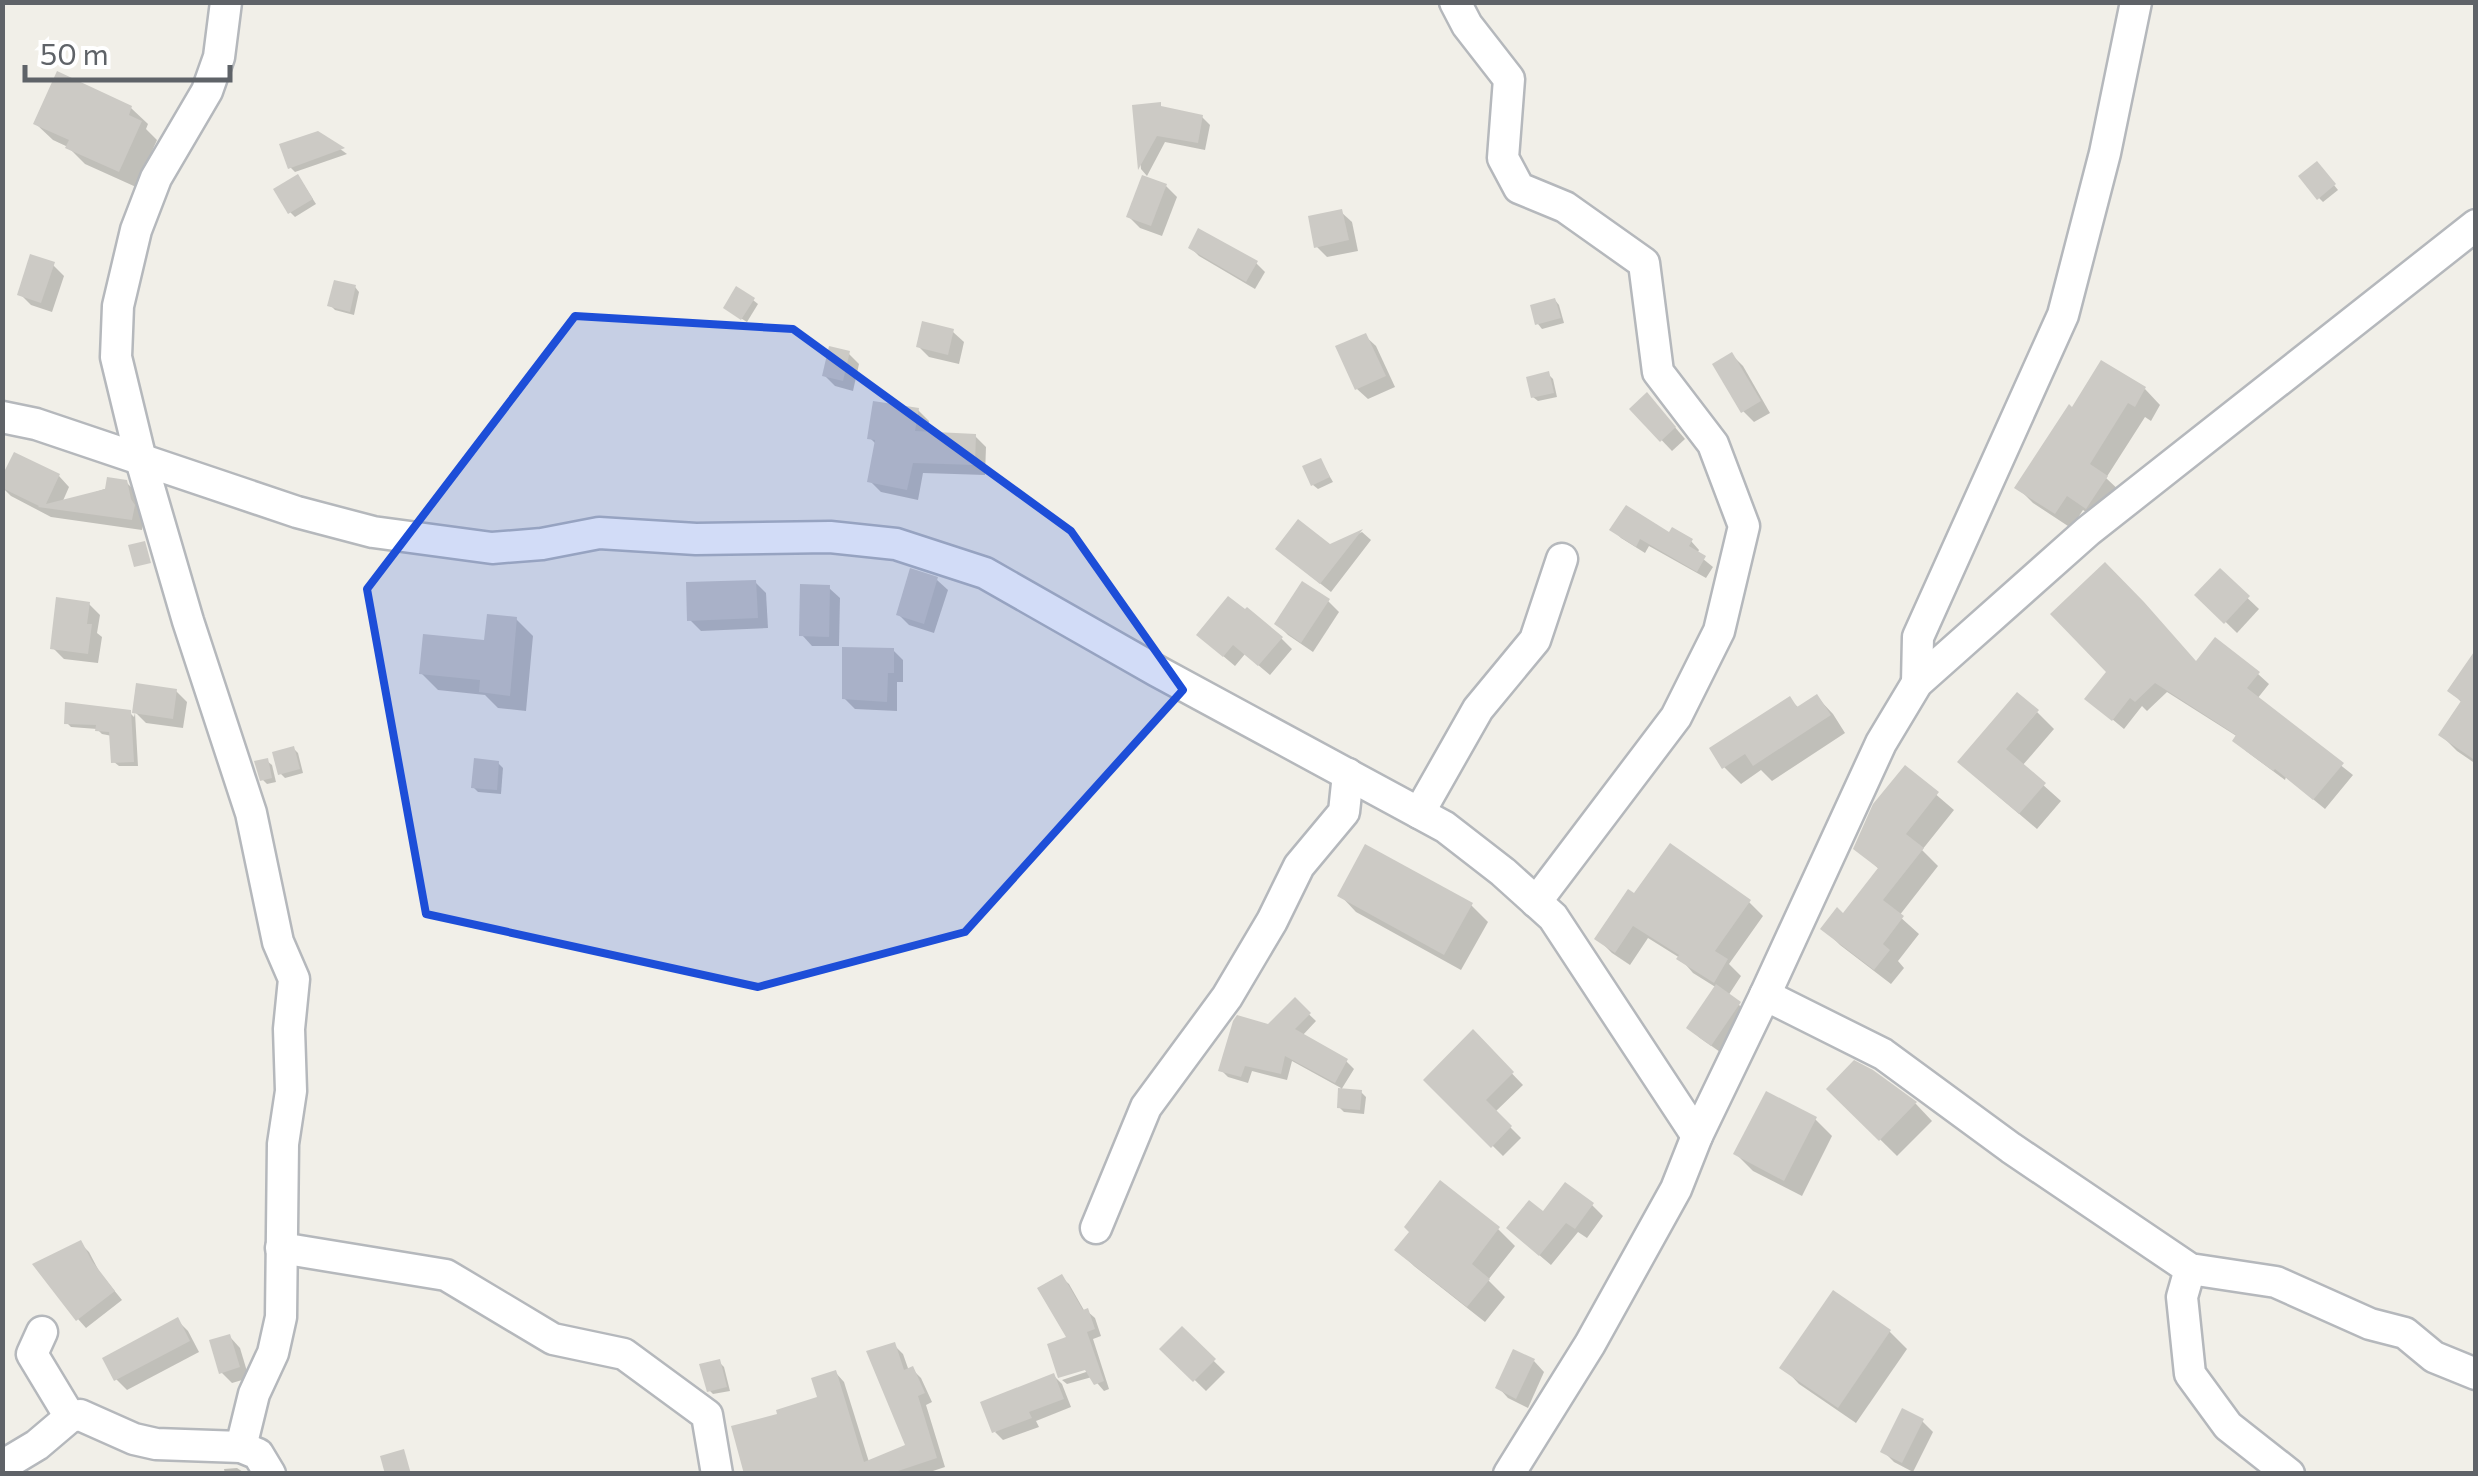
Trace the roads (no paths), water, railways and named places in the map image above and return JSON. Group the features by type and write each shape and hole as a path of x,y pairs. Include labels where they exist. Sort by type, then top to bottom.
{"street":[{"path":"226,2 219,57 207,91 156,178 136,230 118,306 116,358 188,620 250,813 278,942 294,979 289,1028 291,1091 283,1144 281,1316 273,1352 254,1394 241,1447"},
{"path":"1455,2 1467,25 1509,79 1503,158 1520,188 1564,207 1644,263 1658,372 1713,444 1744,526 1719,632 1676,717 1536,902"},
{"path":"1917,683 1918,637 2063,315 2105,153 2136,2"},
{"path":"1509,1474 1590,1344 1676,1189 1697,1136 1881,743 1917,683 2088,531 2476,225"},
{"path":"2,416 297,512 373,532 492,548 542,544 598,532 696,539 830,537 896,544 985,573 1445,827 1503,872 1553,917 1697,1136"},
{"path":"1418,812 1478,709 1536,640 1562,559"},
{"path":"1096,1228 1146,1107 1228,997 1299,866 1344,812 1348,774"},
{"path":"1766,995 1883,1054 2011,1148 2190,1269 2276,1282 2370,1324 2405,1333 2434,1357 2476,1374"},
{"path":"281,1248 446,1275 553,1339 624,1354 707,1416 717,1474"},
{"path":"2190,1269 2182,1297 2190,1374 2228,1426 2289,1474"},
{"path":"42,1332 32,1354 70,1416"},
{"path":"2,1466 37,1445 70,1416 80,1415 134,1439 156,1444 241,1447 258,1454 270,1474"}]}
